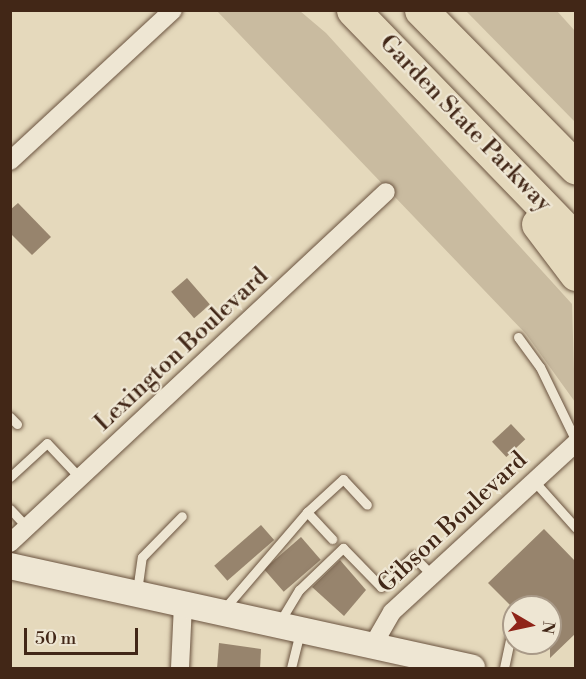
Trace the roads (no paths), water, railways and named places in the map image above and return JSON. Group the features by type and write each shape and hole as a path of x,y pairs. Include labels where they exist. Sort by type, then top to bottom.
{"highway":[{"name":"Garden State Parkway","path":"353,10 419,75 576,240"},
{"name":"Garden State Parkway","path":"421,10 576,168"},
{"path":"447,36 576,157"},
{"path":"419,75 576,274"}],"main road":[{"path":"10,566 373,645 428,663 472,669"}],"street":[{"path":"10,161 173,10"},
{"name":"Lexington Boulevard","path":"10,543 386,192"},
{"name":"Gibson Boulevard","path":"373,645 388,617 576,442"},
{"path":"180,669 183,604"}],"lane":[{"path":"518,337 540,367 576,442"},
{"path":"10,477 47,443 80,478"},
{"path":"222,612 307,512 343,480 367,505"},
{"path":"534,481 576,528"},
{"path":"10,509 27,527"},
{"path":"307,512 332,539"},
{"path":"137,594 142,557 182,516"},
{"path":"291,669 289,627 299,590 343,548 381,587 413,556 432,575"}]}
